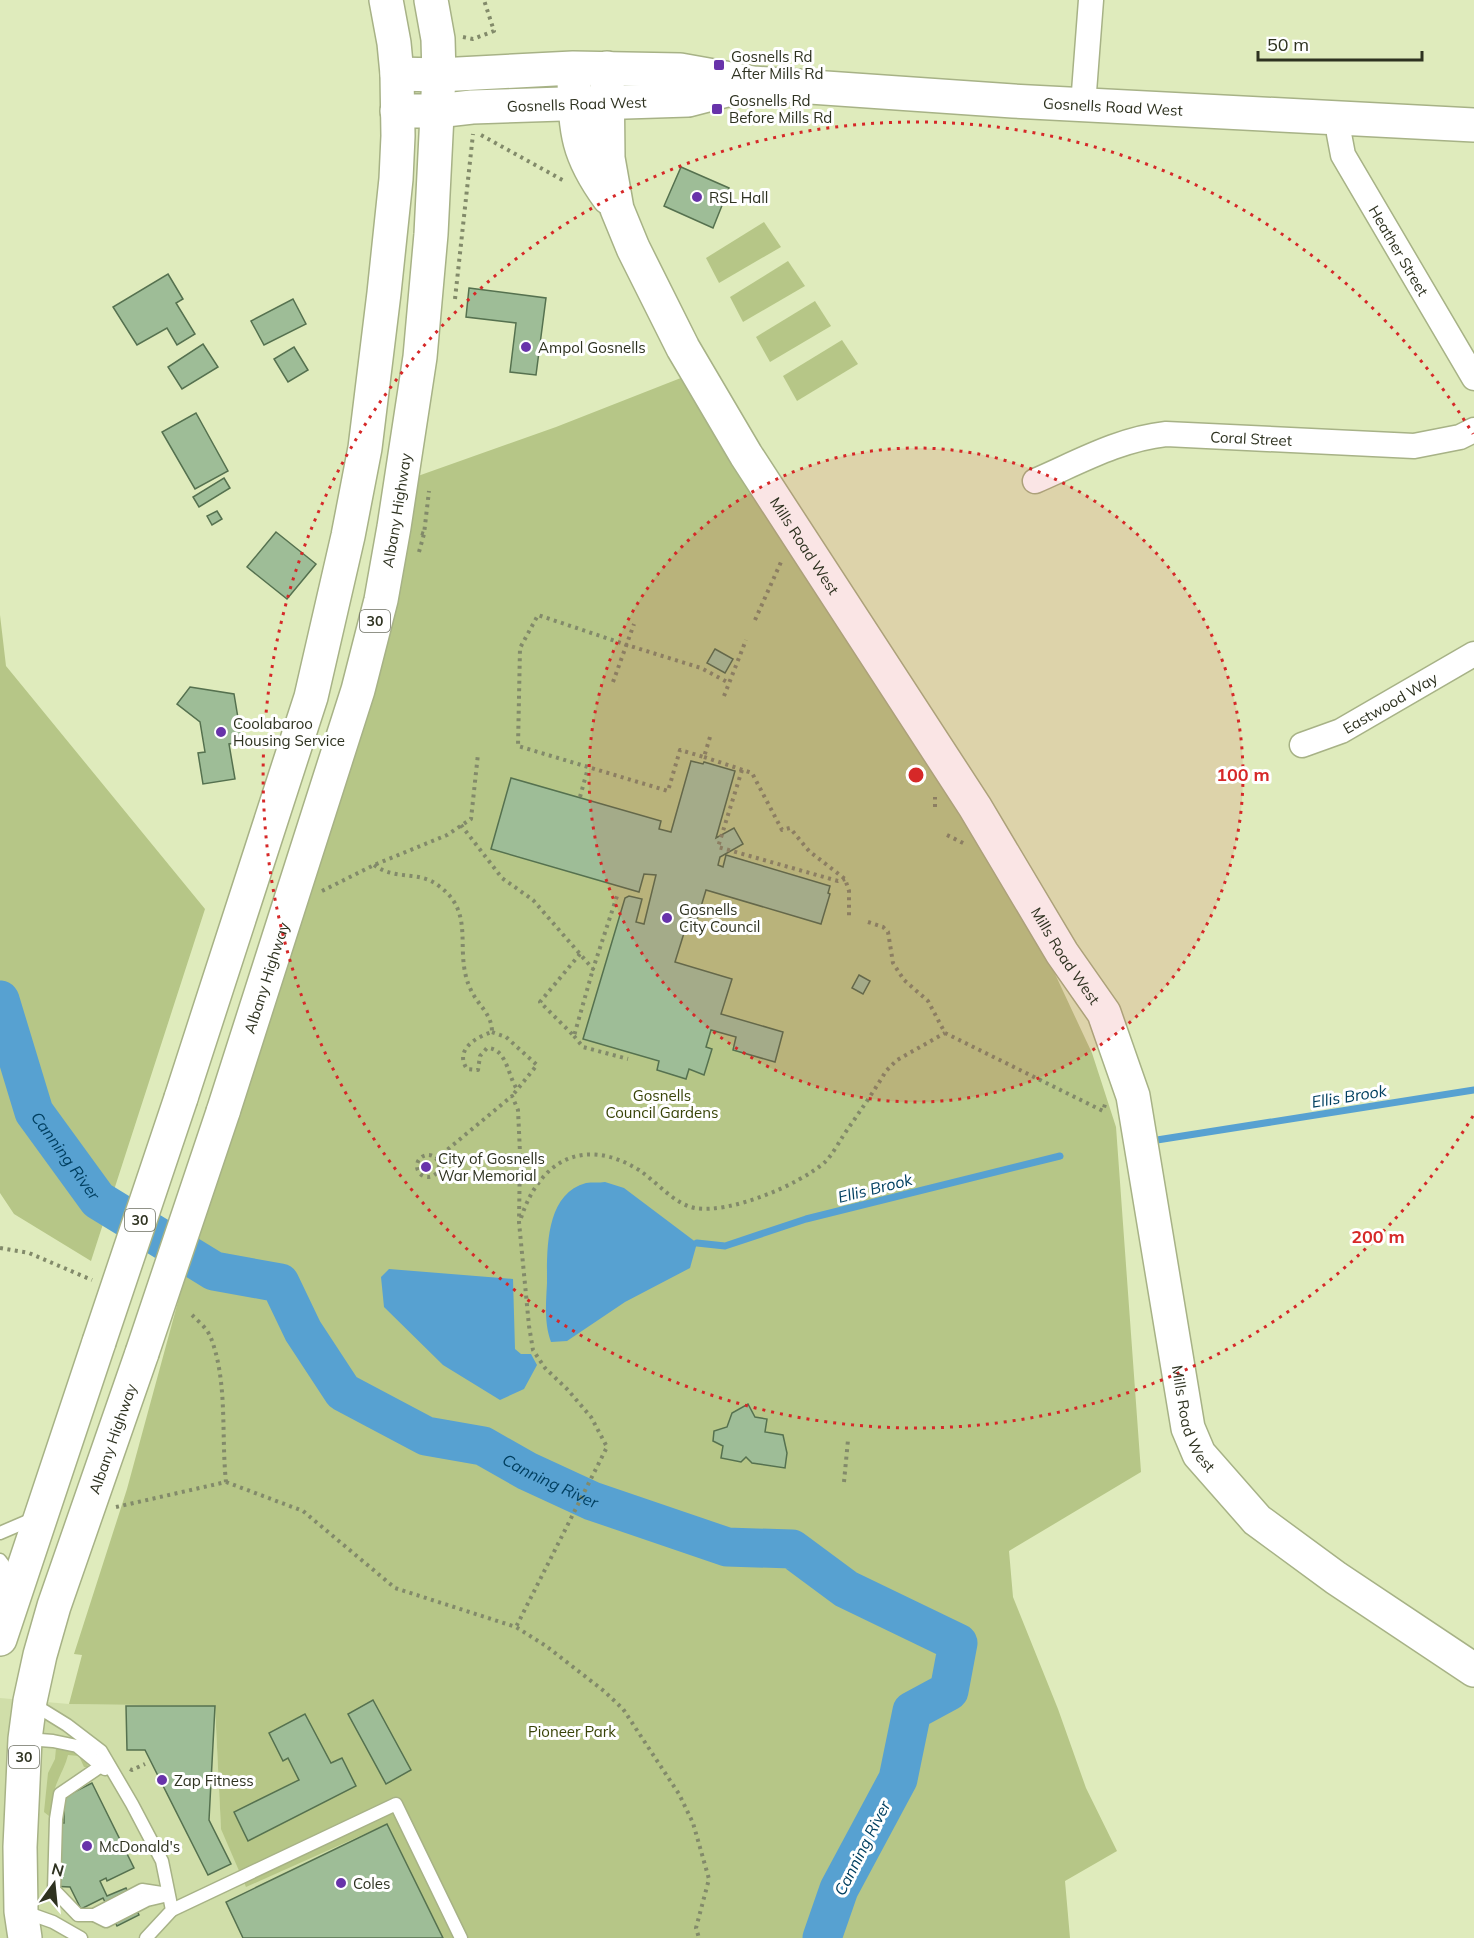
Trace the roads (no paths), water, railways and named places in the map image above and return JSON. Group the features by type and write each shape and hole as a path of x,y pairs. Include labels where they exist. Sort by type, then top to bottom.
{"main road":[{"name":"30","path":"0,1639 181,1098 311,698 348,536 365,448 395,191 397,74 386,0"},
{"name":"Albany Highway","path":"23,1924 20,1847 25,1739 30,1701 43,1645 85,1514 223,1112 358,690 381,600 420,357 431,234 439,75 438,39 431,0"},
{"name":"Gosnells Road West","path":"397,74 439,75 573,68 680,70 753,83 1083,105 1474,125"},
{"name":"Mills Road West","path":"573,68 577,134 593,175 618,209"},
{"name":"Mills Road West","path":"607,68 608,158 618,209 626,232 683,348 746,455 975,807 1062,953 1104,1013 1133,1095 1188,1428 1199,1454 1257,1520 1336,1578 1474,1670"},
{"name":"Gosnells Road West","path":"397,111 688,100 753,83"},
{"path":"284,781 312,733 340,633 355,594 368,582 385,574"}],"street":[{"path":"1083,105 1090,0"},
{"name":"Heather Street","path":"1340,118 1344,155 1474,378"},
{"name":"Coral Street","path":"1035,482 1114,446 1143,437 1166,435 1414,446 1460,437 1474,430"},
{"name":"Eastwood Way","path":"1302,745 1341,731 1474,654"}],"lane":[{"path":"0,1533 41,1516"},
{"path":"0,1560 3,1564 3,1605 0,1632"},
{"path":"30,1701 67,1725 100,1751 132,1804 162,1861 172,1910"},
{"path":"25,1739 77,1746 114,1775"},
{"path":"100,1766 60,1794 56,1819 54,1890 78,1915 94,1915 106,1921 147,1900 168,1894"},
{"path":"146,1938 172,1910 396,1804 461,1938"},
{"path":"23,1924 52,1922 81,1938"}],"water":[{"path":"605,1182 624,1188 697,1243 690,1268 625,1302 567,1341 551,1342 546,1313 547,1255 551,1225 563,1199 573,1189 586,1183"},
{"path":"389,1269 513,1279 515,1349 521,1354 531,1354 537,1365 524,1389 500,1400 443,1365 384,1307 381,1277"}],"waterway":[{"name":"Canning River","path":"0,1000 34,1112 98,1200 214,1271 280,1283 303,1331 343,1392 426,1436 483,1446 527,1471 592,1501 727,1547 792,1549 846,1589 958,1643 949,1691 912,1711 898,1779 839,1889 822,1938"},
{"name":"Ellis Brook","path":"1157,1140 1474,1090"},
{"name":"Ellis Brook","path":"697,1243 725,1246 806,1219 1060,1156"}],"place":[{"name":"Gosnells Rd After Mills Rd","path":"719,65"},
{"name":"Gosnells Rd Before Mills Rd","path":"717,109"},
{"name":"RSL Hall","path":"697,197"},
{"name":"Ampol Gosnells","path":"526,347"},
{"name":"Coolabaroo Housing Service","path":"221,732"},
{"name":"Gosnells City Council","path":"667,918"},
{"name":"City of Gosnells War Memorial","path":"426,1167"},
{"name":"Zap Fitness","path":"162,1780"},
{"name":"McDonald's","path":"87,1846"},
{"name":"Coles","path":"341,1883"}],"park label":[{"name":"Gosnells Council Gardens","path":"662,1104"},
{"name":"Pioneer Park","path":"572,1731"}]}
